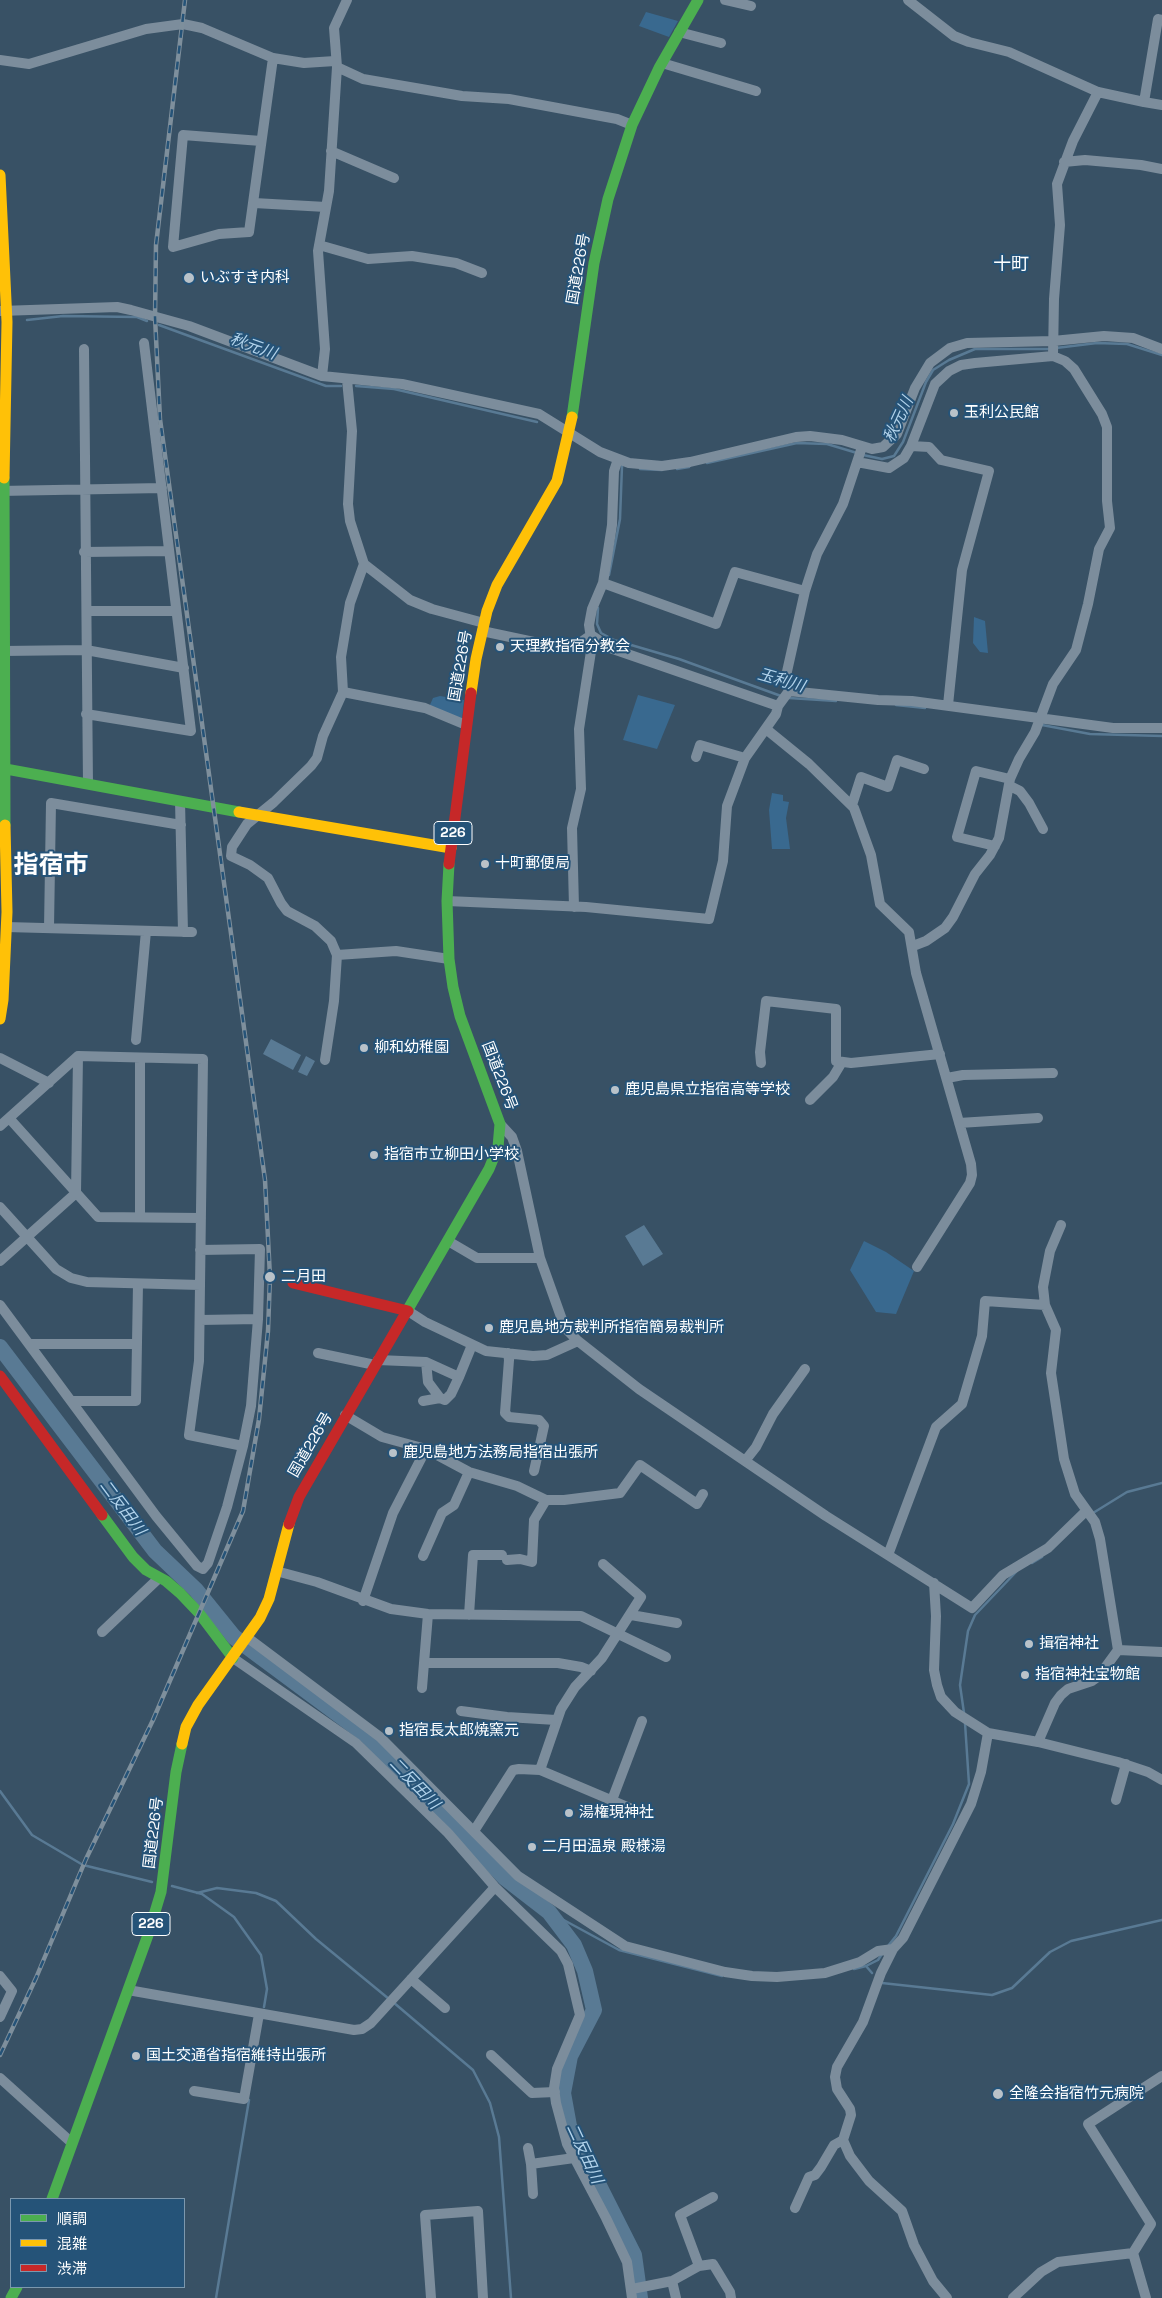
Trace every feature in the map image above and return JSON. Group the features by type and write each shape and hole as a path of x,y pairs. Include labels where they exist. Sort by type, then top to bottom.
{"main road":[{"name":"国道226号","path":"52,2198 128,1990 161,1892 181,1743 186,1727 198,1705 247,1639 269,1599 299,1496 448,1241 489,1169 498,1147 500,1124 460,1016 453,987 449,958 447,901 451,848 466,725 483,627 497,585 506,567 539,516 557,481 570,434 594,263 608,199 632,125 662,63 698,0"},
{"path":"0,175 4,317 2,491 4,651 2,768 3,912 6,927 3,1000 0,1019"},
{"path":"2,768 257,815 451,848"},
{"path":"293,1283 408,1311"},
{"path":"0,1376 133,1557 146,1570 180,1593 235,1655"}],"street":[{"path":"322,376 325,349 319,245 329,191 336,64 334,28 347,0"},
{"path":"725,0 751,6"},
{"path":"908,0 954,36 1032,61 1098,92 1162,105"},
{"path":"1144,102 1158,19 1162,20"},
{"path":"0,60 29,64 146,29 183,24 202,28 273,58 304,63 336,64 364,79 462,96 509,99 617,118 632,125"},
{"path":"679,32 720,43"},
{"path":"261,142 183,135 173,247 219,234 249,232 273,58"},
{"path":"662,63 756,91"},
{"path":"1053,349 1060,225 1057,184 1064,162 1080,126 1098,92"},
{"path":"331,151 394,178"},
{"path":"1064,162 1085,160 1141,165 1162,169"},
{"path":"254,203 326,207"},
{"path":"319,245 368,259 412,256 456,263 482,273"},
{"path":"4,317 117,307 131,310 189,326 322,376 402,384 539,414 600,452 617,460 662,466 690,462 796,437 810,436 842,440 860,455 889,468 904,458 911,446 934,384 949,371 968,364 1053,349 1104,336 1133,338 1162,349"},
{"path":"86,714 191,731 144,343"},
{"path":"447,901 574,907 709,919 723,861 725,815 745,758 776,714 778,706 789,691 786,676 805,591 817,554 843,504 860,455 872,449 883,447 890,442 902,423 920,377 930,363 950,348 967,343 1053,349 1074,368 1102,414 1107,427 1106,501 1110,528 1099,549 1076,650 1053,684 1038,719 1035,732 1018,759 1010,783 999,838 975,874 953,917 945,928 926,941 913,946"},
{"path":"84,349 84,552 88,611 86,650 88,784"},
{"path":"347,380 352,431 348,504 350,522 364,564 410,600 483,627 562,648 581,642 591,635"},
{"path":"911,446 929,447 941,460 989,471 962,570 948,705"},
{"path":"574,907 572,828 581,789 579,729 592,645 589,625 592,609 605,584 612,524 614,471 617,460"},
{"path":"2,491 85,491 162,488"},
{"path":"84,552 168,550"},
{"path":"325,1060 334,1000 337,955 331,941 322,932 287,911 268,878 250,864 231,856 232,847 247,824 311,766 343,692 341,657 350,603 364,564"},
{"path":"605,584 716,624 735,572 805,591"},
{"path":"88,611 176,611"},
{"path":"591,635 610,648 778,706"},
{"path":"4,651 86,650 184,668"},
{"path":"789,691 948,705 1113,728 1162,728"},
{"path":"343,692 424,708 466,725"},
{"path":"766,729 809,764 852,805 871,855 880,904 909,932 913,946 916,973 971,1164 970,1183 917,1267"},
{"path":"696,757 700,745 745,758"},
{"path":"852,805 861,777 888,787 897,760 924,769"},
{"path":"995,846 957,837 976,771 1010,783 1020,791 1029,803 1042,829"},
{"path":"6,927 187,932 180,801"},
{"path":"49,928 51,803 181,825"},
{"path":"136,1040 146,931"},
{"path":"337,955 396,951 449,958"},
{"path":"761,1063 760,1052 766,1000 836,1009 836,1061 851,1064 940,1054"},
{"path":"0,1261 76,1193 78,1056"},
{"path":"0,1126 78,1056 203,1059 199,1361 189,1435 243,1446"},
{"path":"0,1058 49,1083"},
{"path":"140,1058 140,1217"},
{"path":"810,1100 833,1076 842,1062"},
{"path":"947,1078 963,1075 1053,1074"},
{"path":"9,1118 98,1216 201,1218"},
{"path":"959,1123 1038,1118"},
{"path":"500,1124 512,1137 517,1151 540,1258 565,1328 578,1341 639,1389 826,1516 972,1608 1002,1575 1048,1548 1086,1511"},
{"path":"0,1207 56,1269 71,1278 87,1282 200,1285"},
{"path":"1038,1742 1055,1703 1061,1695 1068,1689 1092,1681 1099,1676 1118,1650 1100,1539 1095,1522 1076,1494 1064,1459 1051,1373 1056,1330 1045,1305 1043,1287 1050,1251 1061,1225"},
{"path":"448,1241 477,1258 540,1258"},
{"path":"0,1305 156,1516 197,1566 203,1569 208,1563 224,1516 243,1446 251,1406 258,1319 260,1249 200,1250"},
{"path":"71,1401 136,1401 138,1284"},
{"path":"888,1555 936,1427 962,1404 982,1336 985,1301 1045,1305"},
{"path":"408,1311 425,1322 486,1351 533,1356 547,1355 578,1341"},
{"path":"200,1320 258,1319"},
{"path":"30,1344 136,1344"},
{"path":"423,1401 440,1398 445,1400 451,1394 472,1345"},
{"path":"318,1353 377,1362 426,1362 459,1377"},
{"path":"508,1353 505,1413 509,1417 539,1420 544,1426 534,1471"},
{"path":"426,1362 428,1382 440,1398"},
{"path":"745,1461 756,1447 773,1414 804,1369"},
{"path":"345,1415 382,1437 426,1449 469,1472 517,1486 546,1500 564,1500 620,1493 640,1465 697,1504 703,1494"},
{"path":"363,1601 394,1513 426,1449"},
{"path":"423,1556 442,1513 454,1505 469,1472"},
{"path":"469,1615 473,1555 520,1559 532,1562 534,1520 546,1500"},
{"path":"540,1770 556,1720 568,1696 591,1671 631,1615 641,1596 603,1564"},
{"path":"276,1571 317,1582 363,1601 391,1609 428,1614 581,1616 666,1657"},
{"path":"102,1632 159,1578"},
{"path":"934,1583 936,1616 934,1670 936,1686 941,1697 958,1714 988,1733 1038,1742 1126,1764 1148,1772 1162,1780"},
{"path":"422,1688 428,1614"},
{"path":"631,1615 677,1623"},
{"path":"247,1639 380,1737 518,1876 615,1941 635,1950 725,1972 769,1977 825,1973 860,1962 878,1951 893,1949"},
{"path":"1118,1650 1162,1652"},
{"path":"235,1655 356,1743 448,1833 494,1887 561,1951 568,1964 580,2015 557,2069 555,2092 563,2133 627,2262 632,2293 643,2287 672,2281 700,2266 713,2264 730,2292 731,2298"},
{"path":"424,1663 558,1663 581,1667 591,1671"},
{"path":"461,1711 507,1717 556,1720"},
{"path":"612,1800 642,1721"},
{"path":"946,2298 933,2281 914,2245 902,2211 860,2171 850,2156 843,2140 851,2115 850,2109 837,2089 835,2077 837,2067 861,2028 876,1983 893,1949 906,1932 971,1804 978,1788 988,1733"},
{"path":"1116,1800 1126,1764"},
{"path":"474,1831 513,1770 519,1768 540,1770 637,1811"},
{"path":"128,1990 354,2030 362,2029 371,2023 494,1887"},
{"path":"0,1976 12,1991 0,2017"},
{"path":"411,1979 445,2008"},
{"path":"194,2091 244,2099 259,2014"},
{"path":"491,2055 532,2093 555,2092"},
{"path":"1146,2298 1133,2254 1151,2224 1088,2124 1162,2076"},
{"path":"0,2078 72,2143"},
{"path":"795,2208 808,2177 815,2175 834,2145 843,2140"},
{"path":"528,2148 532,2164 533,2194"},
{"path":"532,2164 574,2158"},
{"path":"700,2266 680,2214 713,2197"},
{"path":"431,2298 425,2215 478,2211 483,2298"},
{"path":"1013,2298 1041,2272 1058,2262 1133,2254"},
{"path":"672,2281 676,2298"}],"shaded area":[{"path":"646,12 678,21 669,37 639,26"},
{"path":"974,617 985,621 988,653 980,652 973,643"},
{"path":"638,695 675,705 657,749 623,740"},
{"path":"440,696 464,700 462,720 429,707 433,698"},
{"path":"772,793 783,795 783,801 789,802 786,818 790,849 772,849 769,810"},
{"path":"271,1039 301,1055 293,1070 263,1054"},
{"path":"306,1056 315,1061 307,1076 298,1072"},
{"path":"644,1225 663,1254 643,1266 625,1236"},
{"path":"864,1241 886,1252 914,1271 896,1314 876,1312 850,1270"}],"waterway":[{"name":"秋元川","path":"27,320 63,316 137,317 147,321"},
{"name":"秋元川","path":"159,325 326,386 341,386"},
{"name":"秋元川","path":"1056,348 1097,343 1127,344 1162,355"},
{"name":"秋元川","path":"863,455 882,459 894,456 903,442 926,382 933,370 949,360 975,349 1050,349"},
{"name":"秋元川","path":"356,386 394,389 537,422"},
{"name":"秋元川","path":"707,463 797,443 827,444 857,453"},
{"name":"玉利川","path":"609,575 620,519 622,466"},
{"name":"秋元川","path":"677,469 689,467"},
{"name":"秋元川","path":"640,469 662,470"},
{"name":"玉利川","path":"598,608 597,624 601,633 614,640 679,659 781,696"},
{"name":"玉利川","path":"789,698 836,701"},
{"name":"玉利川","path":"896,705 925,708"},
{"name":"玉利川","path":"1042,725 1090,734 1162,736"},
{"name":"二反田川","path":"0,1347 155,1551 196,1590 234,1637 366,1735 505,1878 549,1912 574,1945 585,1971 594,2010 570,2056 563,2093 569,2126 634,2255 640,2298"},
{"path":"1093,1513 1127,1492 1162,1483"},
{"path":"1032,1563 1042,1557"},
{"path":"964,1713 960,1685 968,1631 975,1615 1016,1572"},
{"path":"888,1946 896,1936 953,1824 969,1784 965,1723"},
{"path":"0,1791 32,1835 83,1865 152,1882"},
{"path":"172,1886 202,1894 234,1917 261,1955 267,1989 264,2007"},
{"path":"197,1893 217,1888 256,1893 276,1901 316,1939 389,1999"},
{"path":"549,1912 619,1950 722,1976"},
{"path":"882,1983 992,1995 1012,1988 1050,1952 1071,1941 1162,1920"},
{"path":"866,1966 878,1960 882,1954"},
{"path":"854,1969 866,1966 872,1973"},
{"path":"393,2002 473,2070 490,2103 499,2137 511,2298"},
{"path":"216,2298 249,2100"}],"railway":[{"path":"0,2055 36,1978 86,1859 153,1720 243,1511 259,1419 268,1331 270,1277 265,1180 160,419 155,317 156,245 185,0"}],"traffic: fast":[{"path":"572,417 594,263 608,199 632,125 659,68 698,0"},
{"path":"4,478 5,825"},
{"path":"0,768 239,812"},
{"path":"407,1311 489,1169 498,1147 500,1124 460,1016 453,987 449,959 447,901 449,864"},
{"path":"102,1515 133,1557 146,1570 166,1581 180,1593 199,1613 233,1658"},
{"path":"52,2198 148,1935 161,1892 176,1772 182,1744"},
{"path":"11,2298 16,2288"}],"traffic: slow":[{"path":"0,175 7,322 4,478"},
{"path":"471,693 476,659 487,611 497,585 557,481 572,417"},
{"path":"239,812 451,848"},
{"path":"0,1019 3,1000 7,912 5,825"},
{"path":"182,1744 186,1727 198,1705 260,1618 269,1599 289,1524"}],"traffic: jam":[{"path":"449,864 471,693"},
{"path":"293,1283 408,1311"},
{"path":"289,1524 299,1497 407,1311"},
{"path":"0,1376 102,1515"}],"place":[{"name":"いぶすき内科","path":"189,278"},
{"name":"玉利公民館","path":"954,413"},
{"name":"天理教指宿分教会","path":"500,647"},
{"name":"十町郵便局","path":"485,864"},
{"name":"柳和幼稚園","path":"364,1048"},
{"name":"鹿児島県立指宿高等学校","path":"615,1090"},
{"name":"指宿市立柳田小学校","path":"374,1155"},
{"name":"二月田","path":"270,1277"},
{"name":"鹿児島地方裁判所指宿簡易裁判所","path":"489,1328"},
{"name":"鹿児島地方法務局指宿出張所","path":"393,1453"},
{"name":"揖宿神社","path":"1029,1644"},
{"name":"指宿神社宝物館","path":"1025,1675"},
{"name":"指宿長太郎焼窯元","path":"389,1731"},
{"name":"湯権現神社","path":"569,1813"},
{"name":"二月田温泉 殿様湯","path":"532,1847"},
{"name":"国土交通省指宿維持出張所","path":"136,2056"},
{"name":"全隆会指宿竹元病院","path":"998,2094"}],"district":[{"name":"十町","path":"1011,265"},
{"name":"指宿市","path":"51,866"}]}
